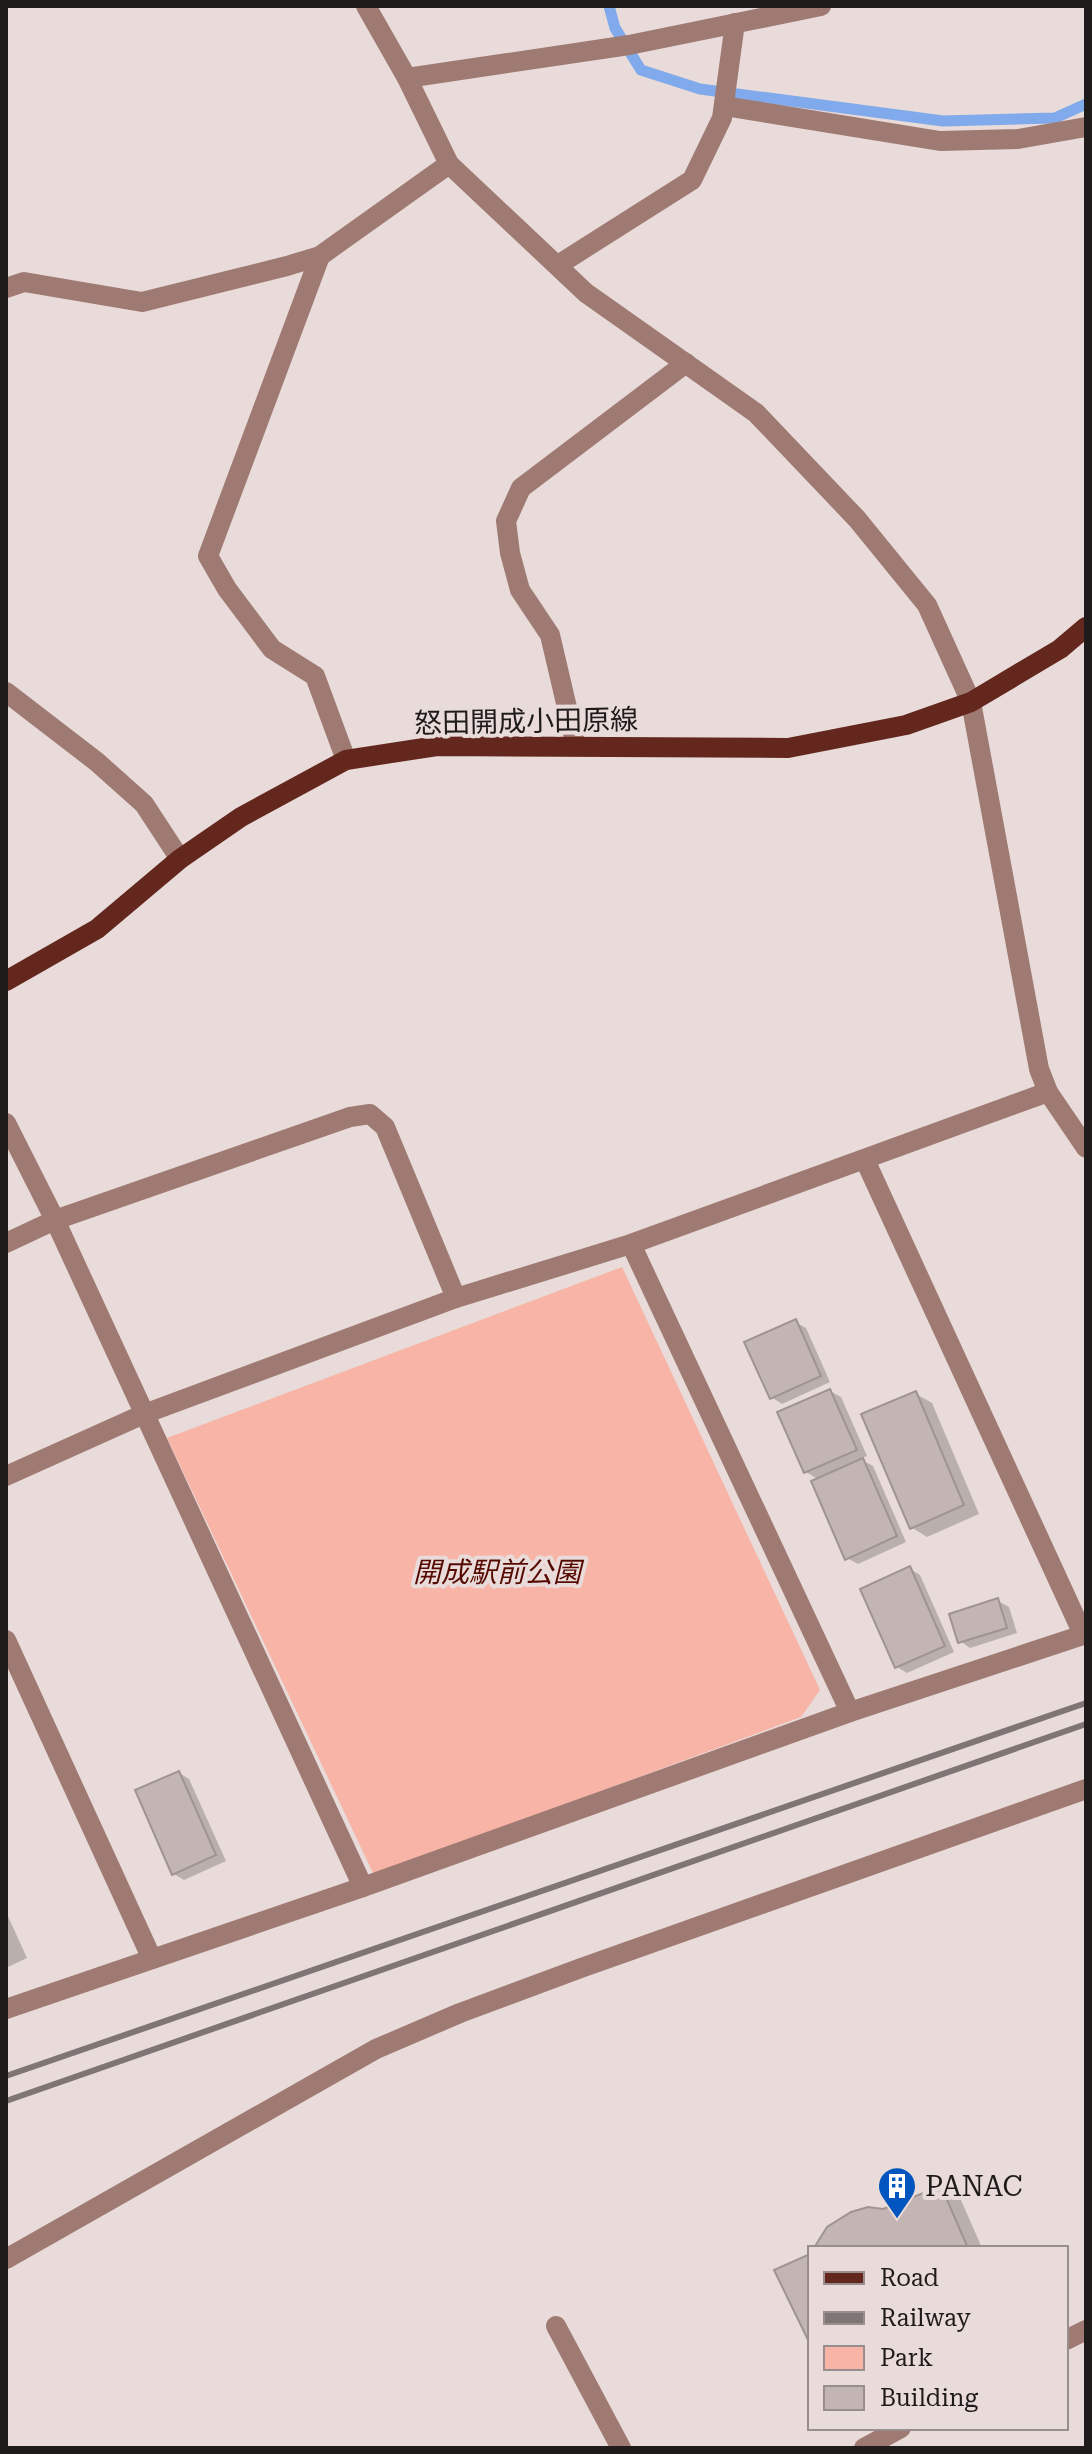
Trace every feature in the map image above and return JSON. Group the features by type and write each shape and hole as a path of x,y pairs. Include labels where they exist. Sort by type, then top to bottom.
{"main road":[{"name":"怒田開成小田原線","path":"6,981 97,929 180,859 241,817 346,760 437,746 788,748 906,725 971,702 1060,649 1086,627"}],"street":[{"path":"366,6 407,78 449,164 586,293 756,413 857,519 927,605 971,702 1039,1069 1048,1092 1086,1148"},
{"path":"407,78 629,45 821,6"},
{"path":"558,265 692,180 722,118 735,23"},
{"path":"724,106 940,141 1018,139 1086,127"},
{"path":"6,288 24,282 142,302 320,256 449,164"},
{"path":"320,256 208,556 227,589 272,649 315,676 346,760"},
{"path":"576,746 550,635 520,590 510,553 506,521 521,488 686,363"},
{"path":"6,692 97,762 144,804 180,859"},
{"path":"6,1476 144,1414 456,1298 631,1244 1048,1092"},
{"path":"6,1243 55,1220 350,1117 370,1114 385,1127 456,1298"},
{"path":"6,1123 55,1220 363,1887"},
{"path":"6,2009 363,1887 850,1712 1085,1634 865,1160"},
{"path":"631,1244 850,1712"},
{"path":"6,1640 152,1959"},
{"path":"6,2259 376,2049 460,2013 581,1968 1086,1789"},
{"path":"556,2326 621,2448"},
{"path":"1068,2339 1086,2330"},
{"path":"864,2448 900,2436"}],"green space":[{"name":"開成駅前公園","path":"622,1267 820,1690 801,1717 374,1875 167,1438"}],"building":[{"path":"796,1319 821,1376 770,1399 744,1342"},
{"path":"830,1389 857,1450 804,1473 777,1412"},
{"path":"916,1391 964,1505 910,1529 861,1414"},
{"path":"863,1458 897,1536 845,1560 811,1481"},
{"path":"910,1566 945,1646 895,1668 860,1589"},
{"path":"998,1598 1007,1628 958,1643 949,1614"},
{"path":"179,1771 216,1855 172,1875 135,1790"},
{"name":"PANAC","path":"941,2186 967,2246 815,2246 827,2227 851,2212 868,2207 883,2209"},
{"path":"808,2255 808,2340 774,2270"}],"waterway":[{"path":"609,6 615,28 641,70 700,89 943,121 1055,118 1086,104"}],"railway":[{"path":"6,2076 1086,1703"},
{"path":"6,2101 1086,1724"}],"place":[{"name":"PANAC","path":"897,2220"}]}
